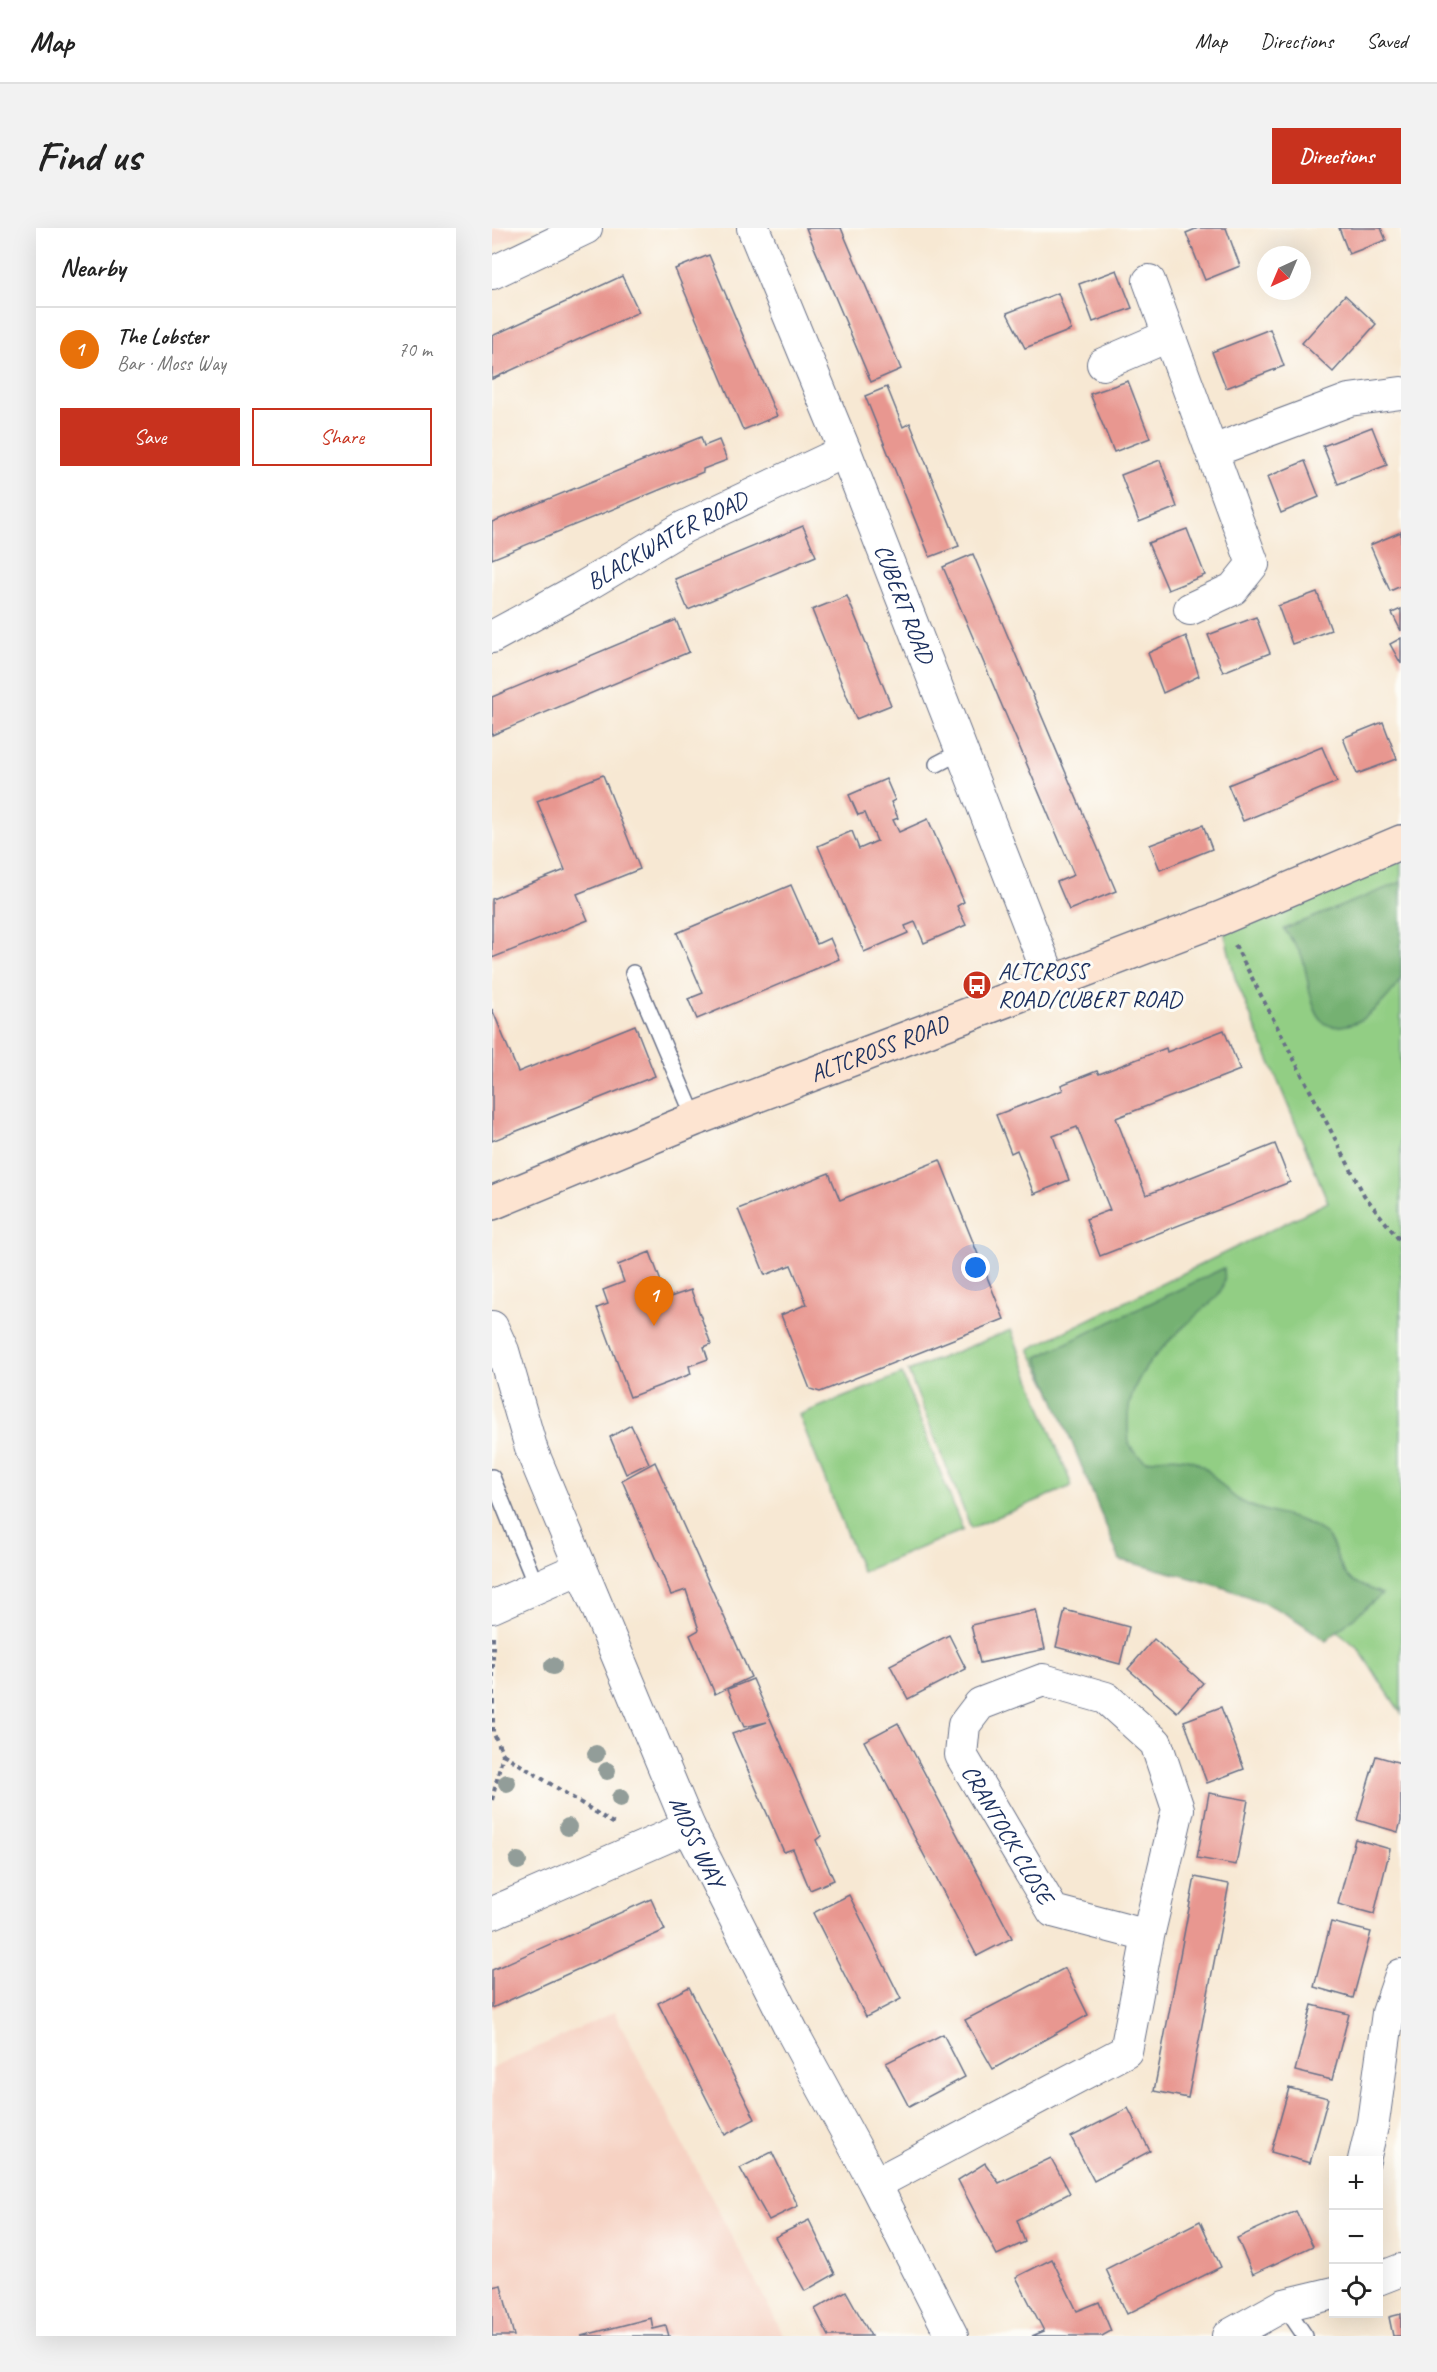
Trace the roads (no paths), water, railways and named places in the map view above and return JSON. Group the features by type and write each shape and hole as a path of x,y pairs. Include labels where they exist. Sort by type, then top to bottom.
{"street":[{"path":"492,273 586,228"},
{"name":"CUBERT ROAD","path":"753,228 845,451 949,758 1051,981"},
{"path":"1149,281 1253,564 1233,589 1190,609"},
{"path":"1103,364 1168,336"},
{"path":"1213,451 1349,400 1401,393"},
{"name":"BLACKWATER ROAD","path":"492,637 580,589 684,527 845,451"},
{"name":"ALTCROSS ROAD","path":"492,1203 695,1119 1051,981 1221,918 1401,842"},
{"name":"MOSS WAY","path":"492,1327 503,1350 532,1451 689,1827 794,2035 875,2184 952,2336"},
{"path":"492,1607 580,1568"},
{"name":"CRANTOCK CLOSE","path":"875,2184 1126,2051 1148,1936 1178,1809 1156,1743 1106,1698 1043,1680 980,1704 964,1725 961,1755 1053,1911 1148,1936"},
{"path":"492,1913 689,1827"},
{"path":"1366,2156 1388,2104 1388,2013 1401,1975"},
{"path":"1383,2277 1401,2270"},
{"path":"1228,2336 1284,2305 1329,2294"}],"lane":[{"path":"633,973 695,1119"},
{"path":"492,1477 537,1588"},
{"path":"1284,2305 1305,2336"}],"place":[{"name":"ALTCROSS ROAD/CUBERT ROAD","path":"977,985"},
{"name":"The Lobster","path":"654,1326"}]}
